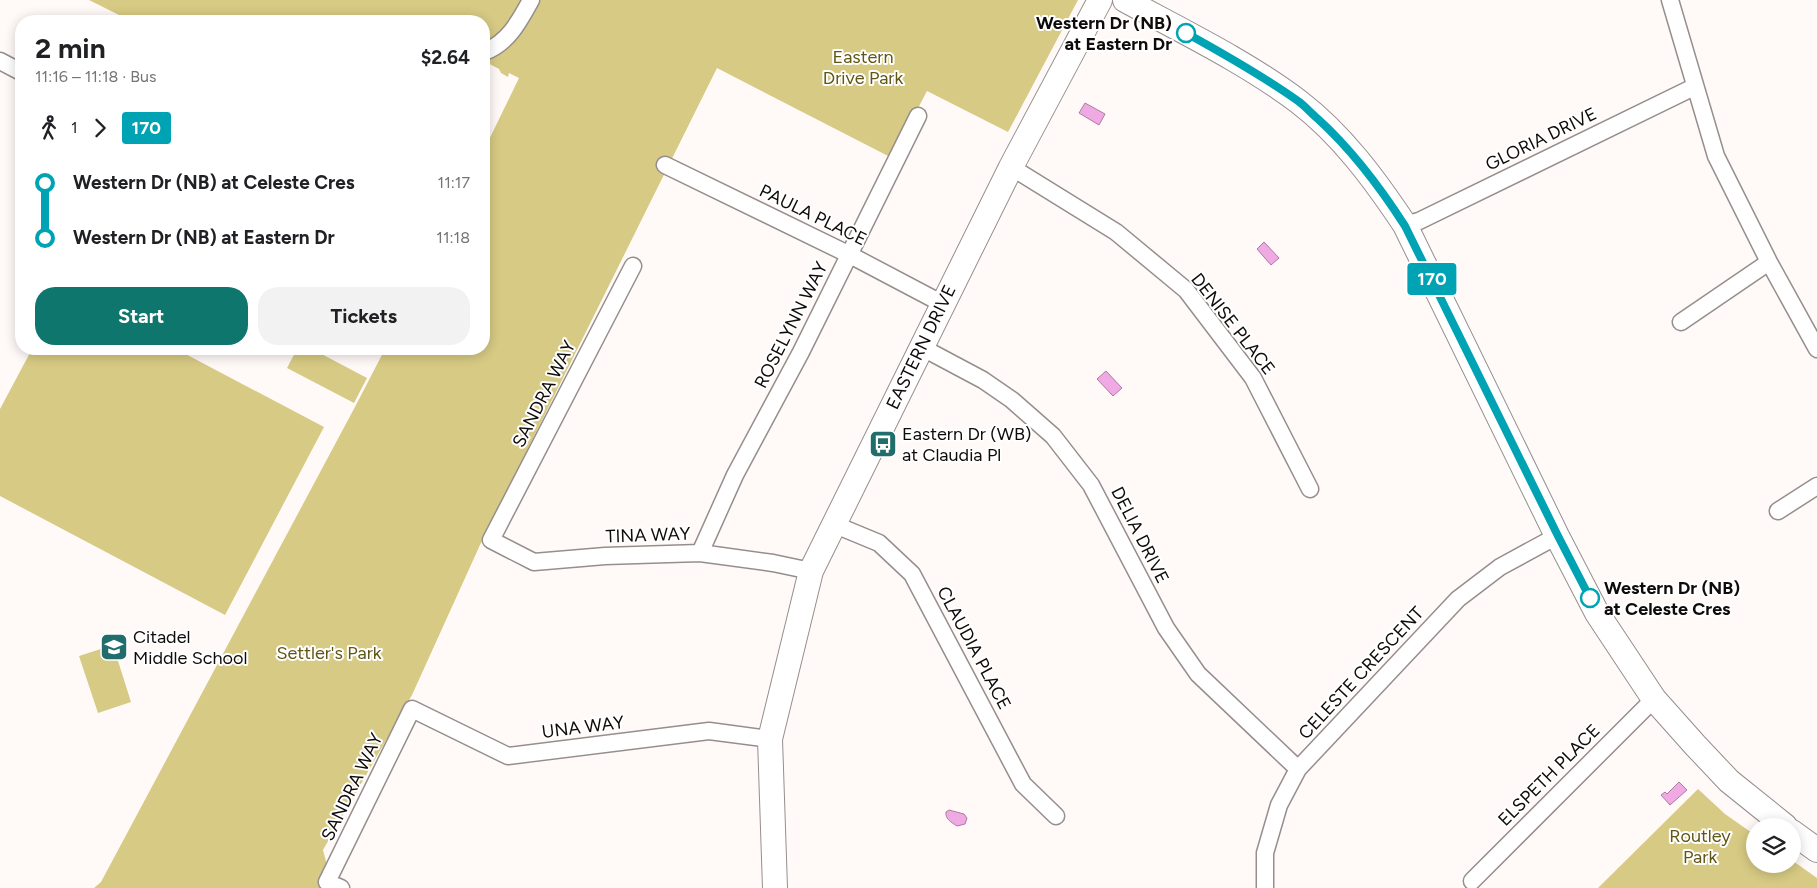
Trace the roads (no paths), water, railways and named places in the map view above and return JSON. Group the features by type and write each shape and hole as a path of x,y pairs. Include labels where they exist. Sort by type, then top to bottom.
{"street":[{"path":"490,49 502,42 516,28 531,0"},
{"name":"EASTERN DRIVE","path":"775,888 770,739 811,571 1011,166 1100,0"},
{"path":"1125,0 1245,67 1299,102 1330,130 1360,162 1383,192 1405,226 1598,613 1654,699 1729,781 1775,818"},
{"path":"1670,0 1694,87 1716,156 1769,262 1817,349"},
{"path":"0,61 15,69"},
{"name":"GLORIA DRIVE","path":"1405,226 1419,221 1694,87"},
{"name":"ROSELYNN WAY","path":"700,553 735,475 801,352 918,116"},
{"name":"PAULA PLACE","path":"665,165 850,255 943,304"},
{"name":"DENISE PLACE","path":"1011,166 1116,232 1186,290 1253,378 1310,489"},
{"path":"1681,322 1769,262"},
{"name":"SANDRA WAY","path":"491,540 633,266"},
{"name":"DELIA DRIVE","path":"921,347 983,380 1012,400 1053,436 1092,485 1166,628 1198,674 1298,769"},
{"path":"1778,511 1817,486"},
{"name":"CLAUDIA PLACE","path":"833,524 879,542 912,574 1022,784 1056,816"},
{"name":"CELESTE CRESCENT","path":"1265,888 1266,853 1279,805 1298,769 1458,599 1500,566 1558,536"},
{"name":"TINA WAY","path":"491,540 534,562 604,556 700,553 773,563 811,571"},
{"name":"ELSPETH PLACE","path":"1472,881 1654,699"},
{"name":"SANDRA WAY","path":"334,885 412,709"},
{"name":"UNA WAY","path":"412,709 508,756 709,731 770,739"},
{"path":"1801,838 1817,850"}],"place":[{"name":"Western Dr (NB) at Eastern Dr","path":"1186,33"},
{"name":"Eastern Dr (WB) at Claudia Pl","path":"883,444"},
{"name":"Western Dr (NB) at Celeste Cres","path":"1590,598"},
{"name":"Citadel Middle School","path":"114,647"}],"park label":[{"name":"Eastern Drive Park","path":"863,67"},
{"name":"Settler's Park","path":"329,653"},
{"name":"Routley Park","path":"1700,846"}]}
